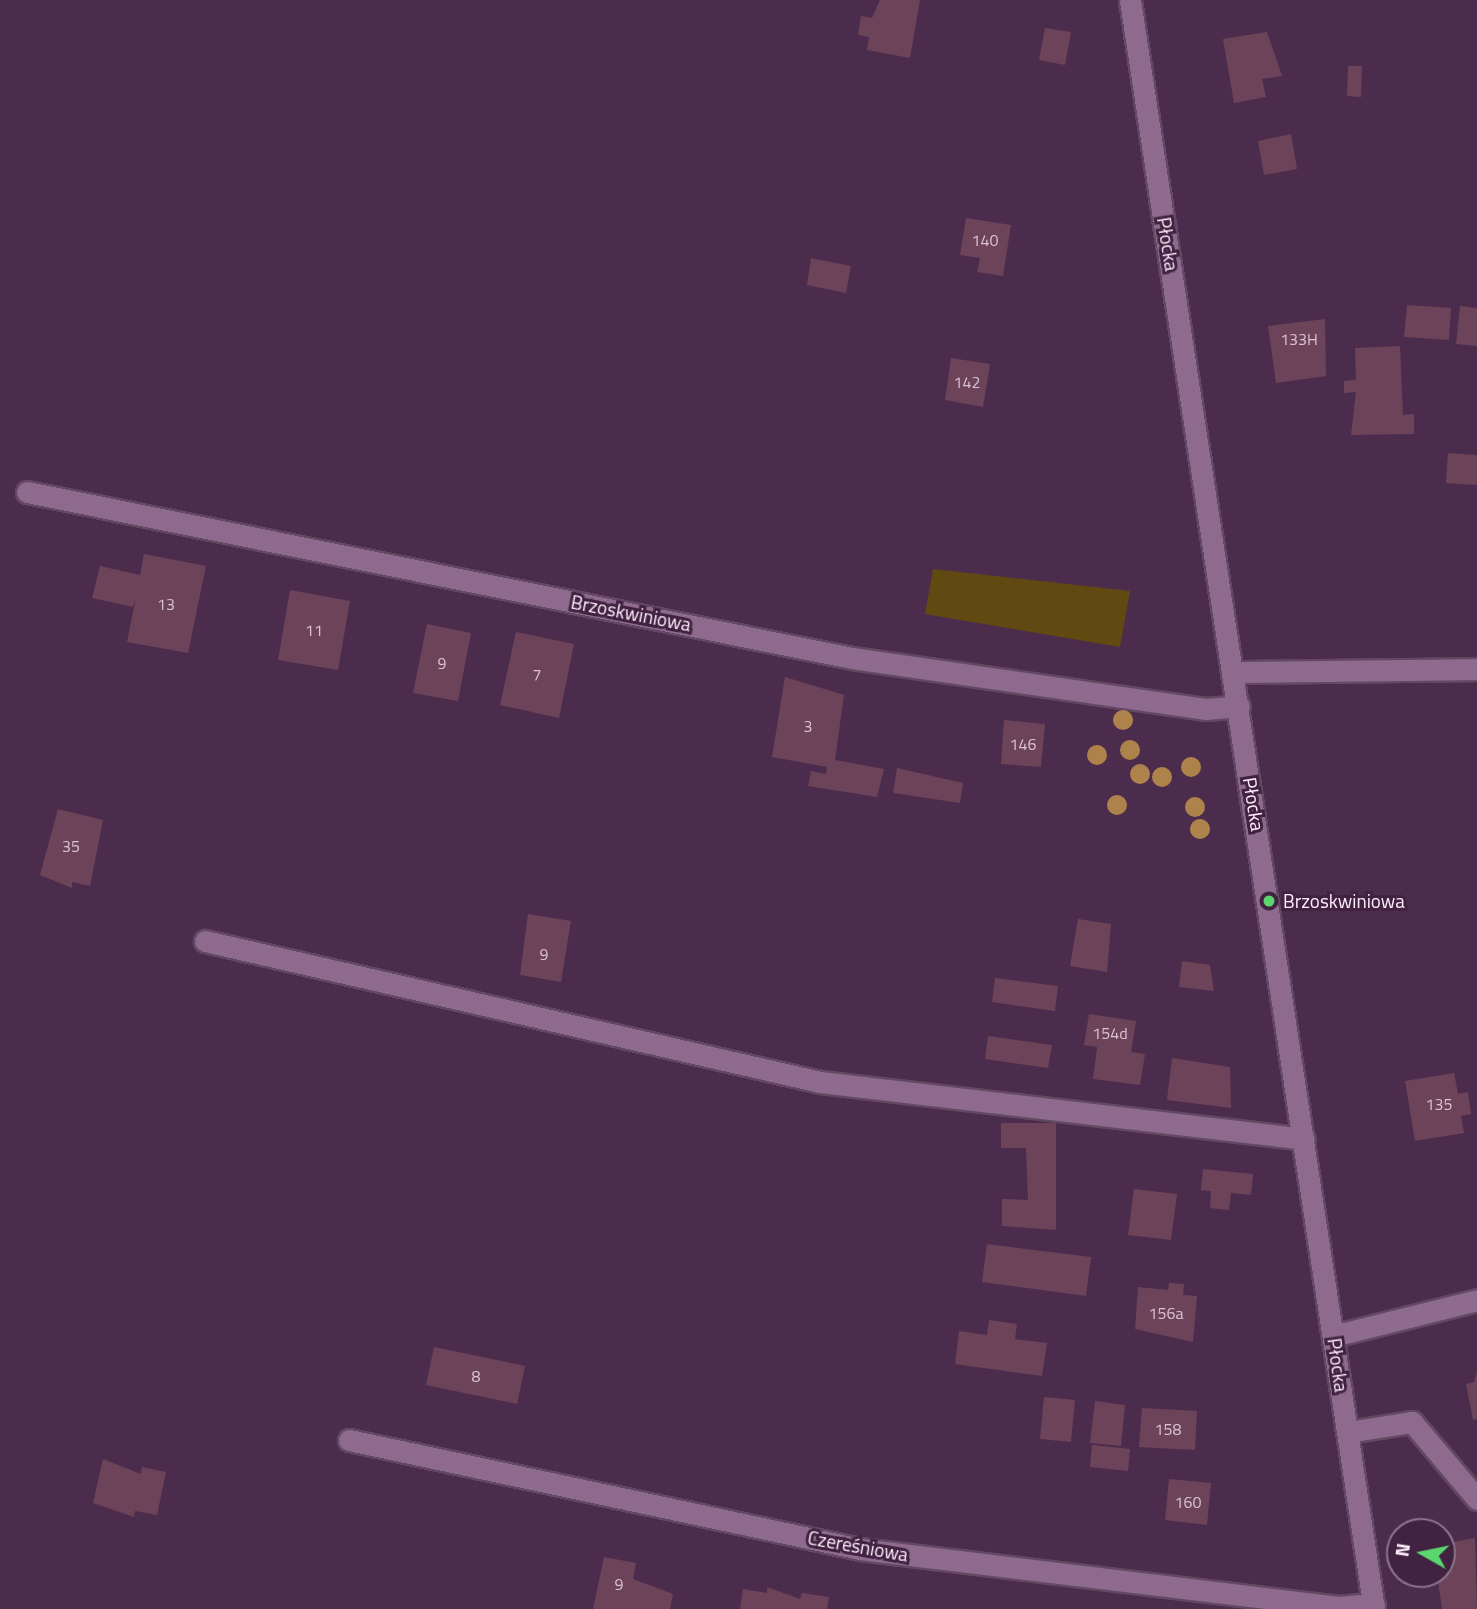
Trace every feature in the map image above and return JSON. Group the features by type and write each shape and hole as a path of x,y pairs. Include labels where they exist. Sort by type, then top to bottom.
{"street":[{"name":"Płocka","path":"1130,0 1374,1606"},
{"name":"Brzoskwiniowa","path":"27,492 852,658 1206,709 1239,706"},
{"path":"1234,672 1477,669"},
{"path":"205,941 820,1082 1304,1139"},
{"path":"1333,1335 1477,1300"},
{"path":"1348,1432 1412,1422 1477,1499"},
{"name":"Czereśniowa","path":"349,1440 860,1549 1339,1607 1374,1606"}],"shaded area":[{"path":"933,569 1130,591 1120,647 925,614"}],"building":[{"path":"880,0 920,0 910,58 867,50 869,37 858,35 861,16 872,18"},
{"path":"1045,28 1071,32 1065,65 1039,60"},
{"path":"1267,32 1282,76 1262,79 1266,97 1234,103 1223,39"},
{"path":"1348,66 1362,66 1361,97 1347,96"},
{"path":"1291,134 1297,169 1264,175 1258,141"},
{"path":"966,218 1011,225 1003,276 977,272 980,258 960,255"},
{"path":"811,258 851,266 846,293 807,285"},
{"path":"1407,305 1451,308 1449,340 1404,337"},
{"path":"1460,306 1477,308 1477,346 1456,344"},
{"path":"1325,319 1326,376 1276,383 1268,326"},
{"path":"1400,346 1403,415 1414,414 1414,434 1351,435 1356,392 1344,393 1344,381 1356,380 1355,348"},
{"path":"951,358 990,364 983,407 945,400"},
{"path":"1448,453 1477,455 1477,485 1446,483"},
{"path":"144,554 206,566 188,653 127,642 136,597 133,607 92,598 100,566 140,575"},
{"path":"290,590 350,601 338,670 278,660"},
{"path":"427,624 471,633 458,701 413,693"},
{"path":"516,632 574,644 559,718 500,705"},
{"path":"785,677 844,695 835,760 884,769 877,797 808,786 811,771 826,774 827,767 772,757"},
{"path":"1004,720 1045,724 1041,767 1001,764"},
{"path":"897,768 963,783 960,803 893,793"},
{"path":"58,809 103,820 90,886 72,882 72,888 40,875"},
{"path":"528,914 571,921 561,982 520,975"},
{"path":"1078,919 1111,924 1107,972 1070,966"},
{"path":"1182,961 1210,965 1214,991 1179,987"},
{"path":"995,978 1058,986 1055,1011 992,1002"},
{"path":"1089,1014 1136,1021 1131,1052 1145,1054 1140,1085 1093,1079 1097,1047 1084,1045"},
{"path":"988,1036 1052,1045 1048,1068 985,1059"},
{"path":"1172,1058 1230,1067 1231,1108 1167,1100"},
{"path":"1454,1073 1458,1094 1468,1092 1471,1114 1461,1116 1464,1133 1415,1141 1405,1081"},
{"path":"1001,1123 1056,1123 1056,1230 1002,1226 1002,1199 1028,1200 1026,1148 1001,1148"},
{"path":"1203,1169 1253,1174 1251,1195 1231,1193 1229,1210 1210,1208 1211,1191 1201,1190"},
{"path":"1134,1189 1177,1194 1171,1240 1128,1235"},
{"path":"987,1244 1091,1257 1086,1296 982,1282"},
{"path":"1169,1283 1184,1284 1183,1295 1197,1296 1193,1342 1135,1329 1138,1287 1168,1290"},
{"path":"989,1320 1017,1324 1015,1339 1047,1343 1042,1376 955,1364 959,1331 987,1335"},
{"path":"434,1347 525,1366 517,1404 426,1385"},
{"path":"1477,1372 1477,1419 1473,1420 1466,1384 1474,1382"},
{"path":"1044,1397 1075,1400 1071,1442 1040,1439"},
{"path":"1095,1401 1125,1405 1121,1446 1090,1443"},
{"path":"1142,1408 1197,1411 1195,1450 1139,1447"},
{"path":"1092,1445 1130,1449 1128,1471 1090,1467"},
{"path":"103,1459 141,1474 142,1467 166,1472 157,1515 135,1511 134,1517 93,1503"},
{"path":"1169,1479 1211,1483 1207,1525 1165,1520"},
{"path":"1475,1538 1477,1609 1442,1609 1439,1588 1456,1588 1456,1541"},
{"path":"604,1557 636,1563 633,1579 673,1594 670,1609 593,1609"},
{"path":"767,1587 800,1599 802,1593 829,1597 827,1609 740,1609 743,1589 767,1593"}],"place":[{"name":"Brzoskwiniowa","path":"1269,901"}]}
